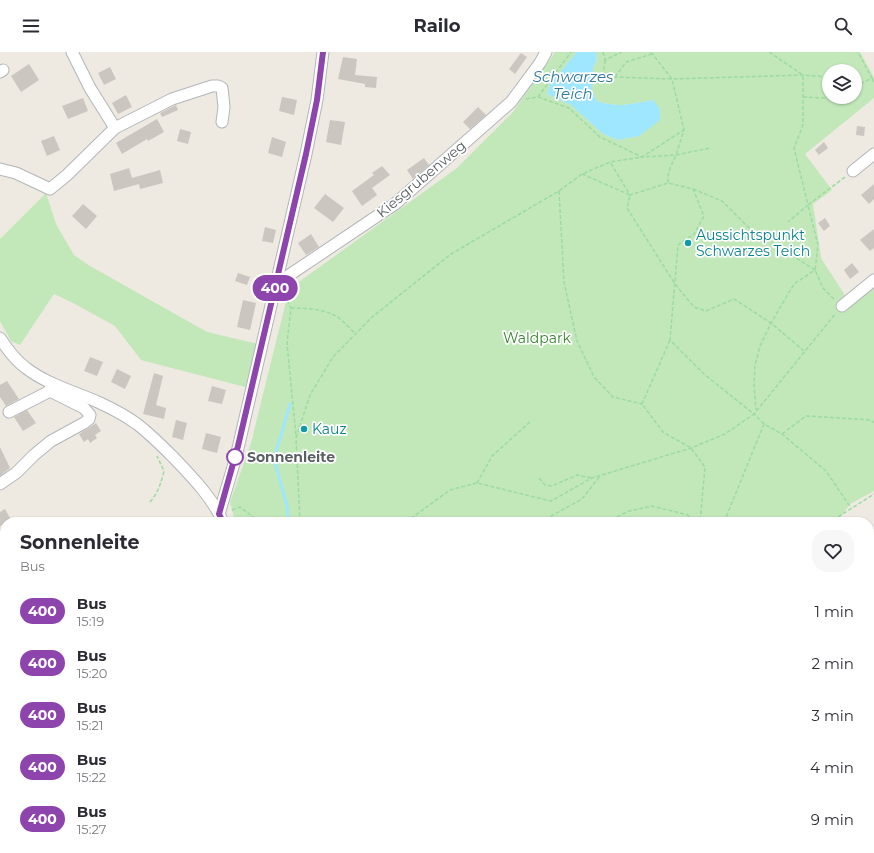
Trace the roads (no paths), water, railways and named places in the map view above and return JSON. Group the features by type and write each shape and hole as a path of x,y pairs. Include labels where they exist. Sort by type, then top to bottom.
{"street":[{"path":"72,52 90,88 115,128"},
{"path":"221,517 276,284 317,100 323,52"},
{"name":"Kiesgrubenweg","path":"276,284 395,204 511,102 540,63 546,52"},
{"path":"0,169 16,173 50,189 67,175 115,128 172,99 212,86 222,88 224,106 222,122"},
{"path":"853,171 874,154"},
{"path":"842,306 874,280"},
{"path":"0,338 14,357 26,368 50,387 84,408 90,415 89,419 84,423 51,441 16,473 0,484"},
{"path":"9,412 50,387 100,403 138,425 162,446 200,487 220,517"}],"water":[{"name":"Schwarzes Teich","path":"577,52 596,52 597,59 593,68 592,91 597,101 607,104 621,105 653,100 660,109 660,120 639,136 618,140 603,134 571,105 547,94 550,84"}],"waterway":[{"path":"288,517 287,506 274,459 290,404"}],"place":[{"name":"Aussichtspunkt Schwarzes Teich","path":"688,243"},
{"name":"Kauz","path":"304,429"},
{"name":"Sonnenleite","path":"235,457"}],"park label":[{"name":"Waldpark","path":"537,338"}]}
